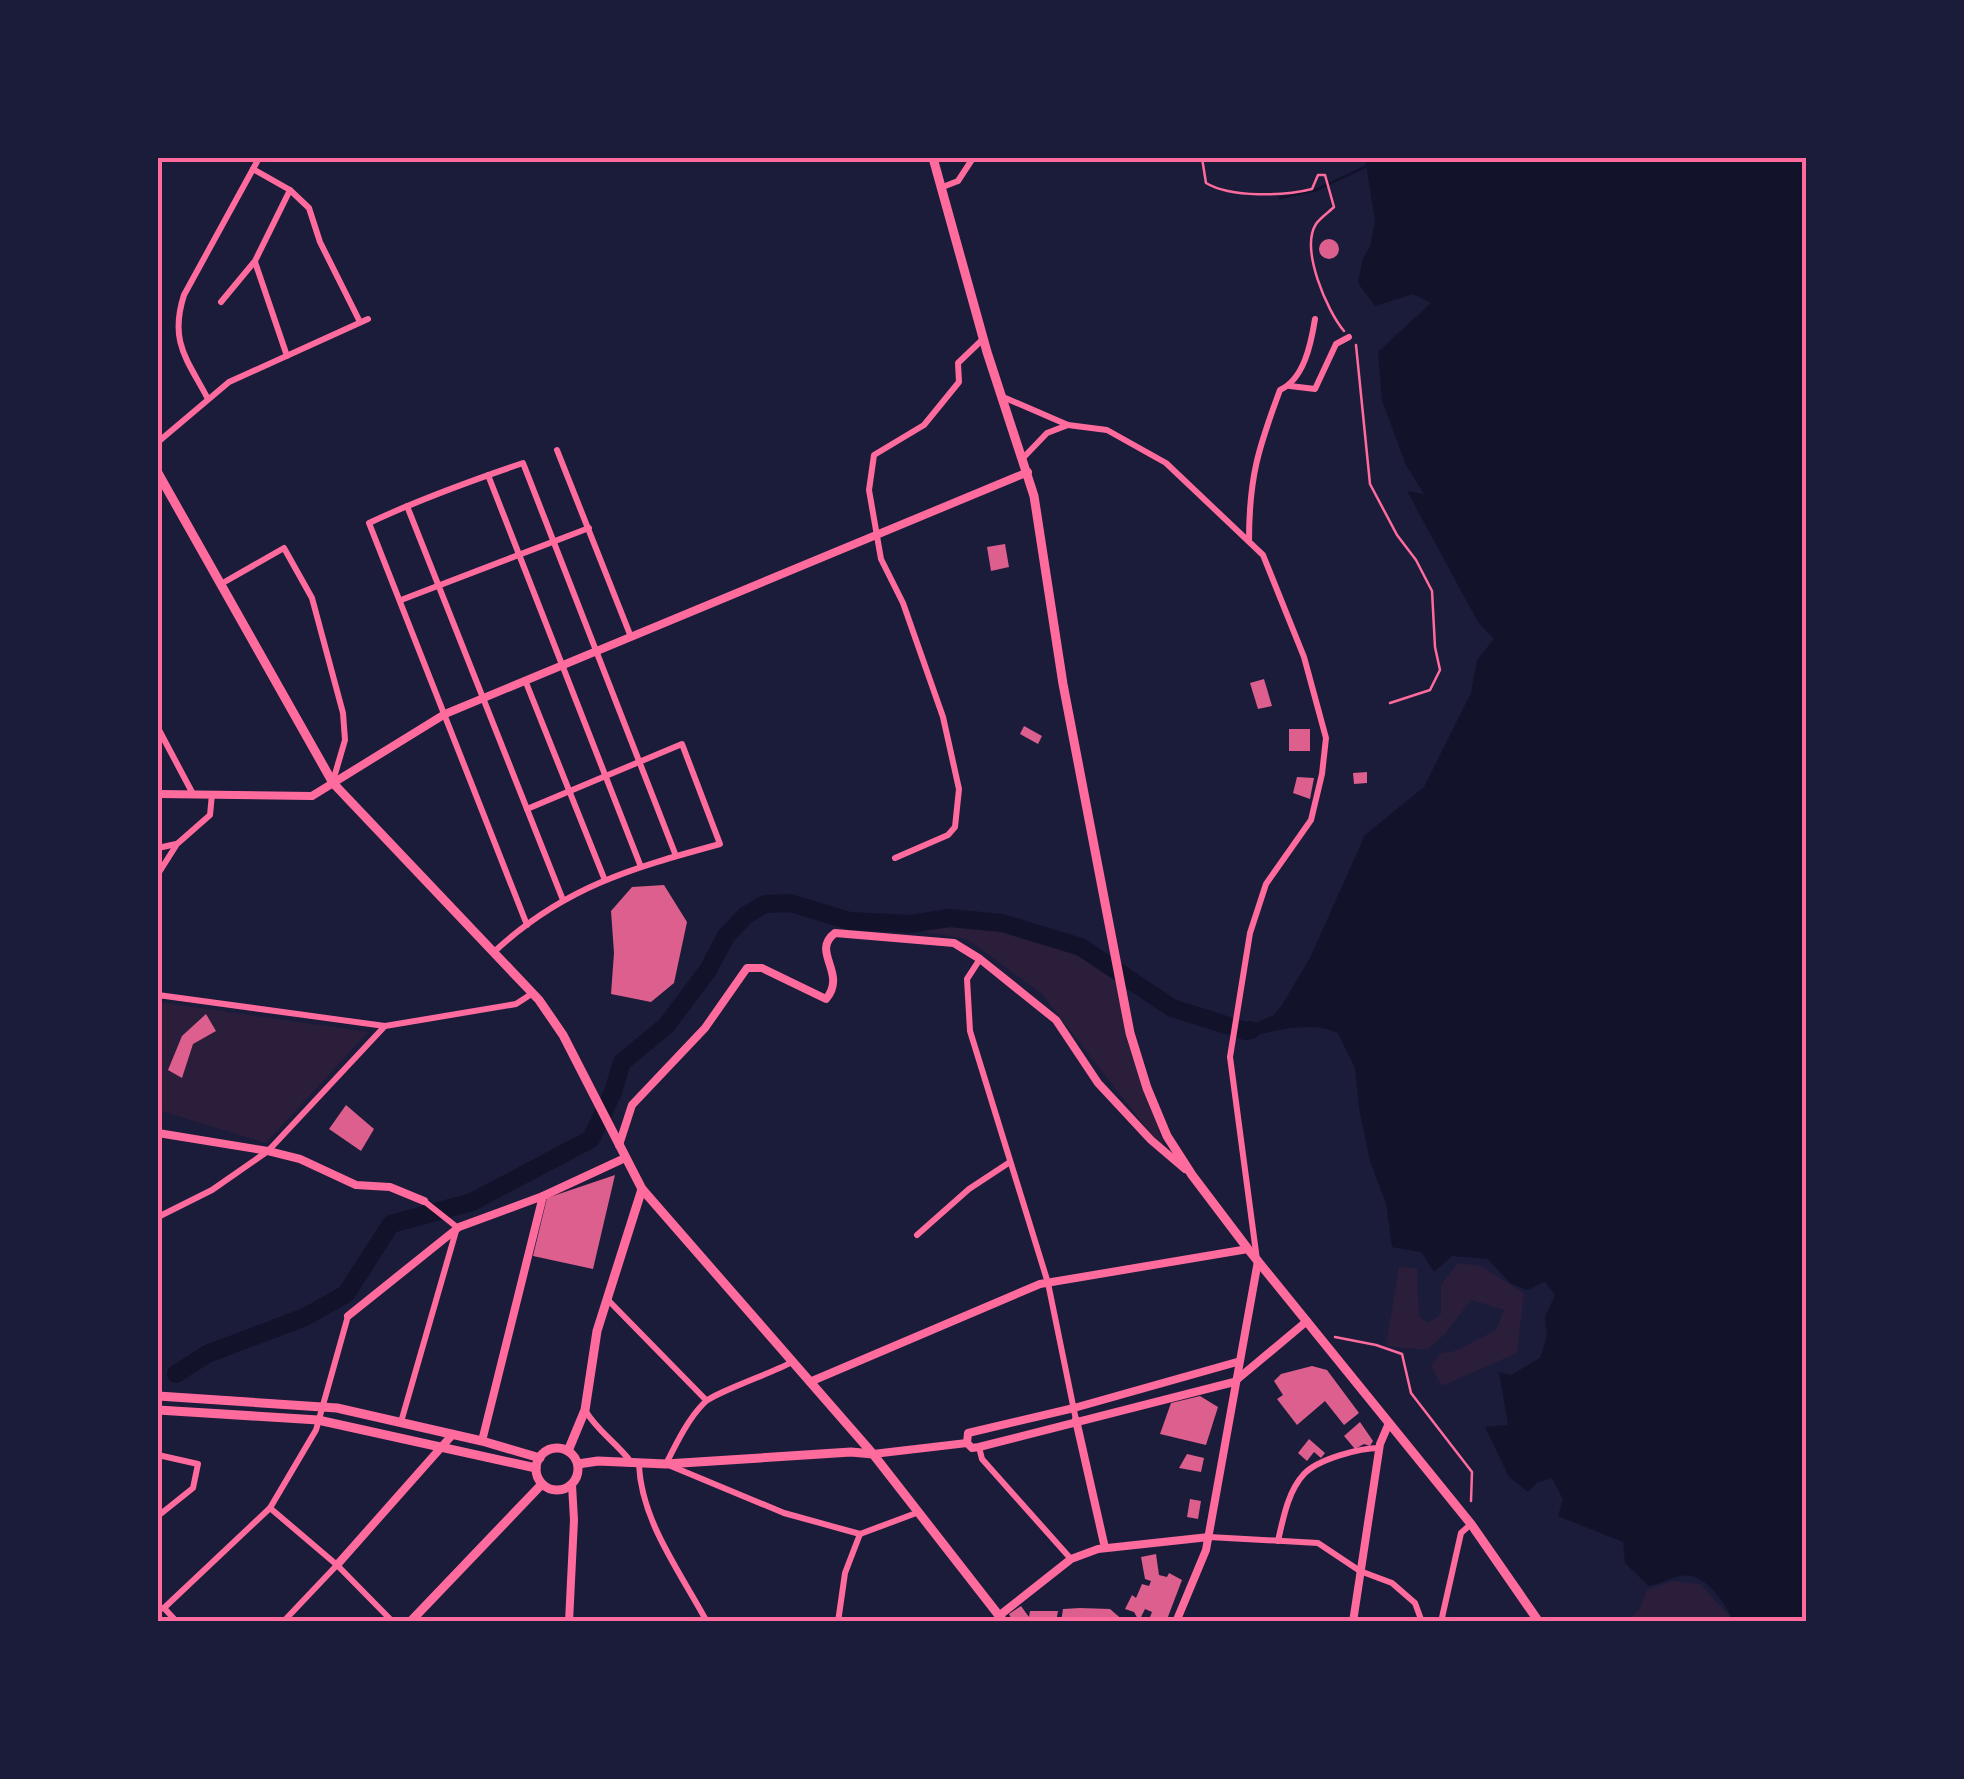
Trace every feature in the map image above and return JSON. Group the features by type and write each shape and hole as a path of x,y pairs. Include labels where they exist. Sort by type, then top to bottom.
{"main road":[{"path":"932,158 984,339 1028,472 1046,554 1063,684 1130,1034 1147,1088 1167,1136 1192,1176 1471,1524 1539,1622"},
{"path":"158,473 332,783 533,993 562,1034 642,1189 874,1454 1000,1619"},
{"path":"568,1451 585,1410 597,1331 642,1189"},
{"path":"158,1396 323,1406 482,1441 538,1463"},
{"path":"158,1410 318,1420 538,1463"},
{"path":"538,1463 554,1448 568,1451 578,1464 572,1485 555,1491 542,1484"},
{"path":"578,1464 874,1454"},
{"path":"538,1463 542,1484"},
{"path":"410,1622 542,1484"}],"street":[{"path":"208,400 177,338 178,315 184,295 259,158"},
{"path":"940,188 958,181 972,158"},
{"path":"158,442 229,382 364,321 320,242 309,208 290,190 253,169"},
{"path":"221,302 255,262 290,190"},
{"path":"255,262 288,356"},
{"path":"1290,386 1307,356 1315,319"},
{"path":"1249,542 1249,494 1256,452 1280,390 1290,386 1315,389 1336,344 1349,336"},
{"path":"895,858 948,835 954,827 959,789 948,732 903,603 881,559 869,490 874,455 924,425 959,382 958,363 984,339"},
{"path":"1003,397 1068,425 1107,430 1166,463 1263,555 1304,658 1326,738 1311,820 1266,884 1250,932 1230,1057 1258,1261 1209,1537 1176,1622"},
{"path":"1024,457 1047,432 1068,425"},
{"path":"557,450 632,638"},
{"path":"527,925 369,523 406,505 522,463 676,856"},
{"path":"158,794 312,796 445,714 1028,472"},
{"path":"488,475 641,867"},
{"path":"406,505 563,900"},
{"path":"401,600 589,528"},
{"path":"221,584 284,548 312,598 344,713 344,740 332,783"},
{"path":"526,680 604,878"},
{"path":"158,728 193,794"},
{"path":"494,950 563,900 604,878 720,844 682,744 527,809"},
{"path":"158,874 176,844 210,815 212,794"},
{"path":"158,848 176,844"},
{"path":"617,1142 632,1104 705,1028 747,968 762,968 826,999 835,977 825,948 828,938 835,933 954,943 980,960 1056,1020 1098,1083 1151,1140 1192,1176"},
{"path":"980,960 967,980 970,1031 1048,1283 1105,1548"},
{"path":"158,996 385,1026 516,1004 533,993"},
{"path":"158,1217 212,1190 268,1151 385,1026"},
{"path":"158,1133 268,1151 300,1159 356,1185 390,1186 424,1200 457,1229"},
{"path":"178,1622 161,1609 270,1508 316,1430 348,1316 457,1229 544,1196 625,1158"},
{"path":"917,1235 969,1189 1010,1162"},
{"path":"482,1441 544,1196"},
{"path":"400,1422 457,1229"},
{"path":"812,1381 1018,1292 1048,1283 1248,1249"},
{"path":"607,1299 706,1400"},
{"path":"1238,1362 968,1434 968,1443 972,1448 979,1447 1234,1382 1307,1321"},
{"path":"794,1362 706,1400 666,1464 784,1513 860,1534 919,1512"},
{"path":"585,1410 594,1427 635,1464 653,1523 708,1622"},
{"path":"1353,1622 1380,1448 1389,1423"},
{"path":"283,1622 453,1434"},
{"path":"874,1454 968,1443"},
{"path":"979,1447 982,1459 1071,1560"},
{"path":"1278,1540 1285,1509 1305,1472 1340,1455 1380,1448"},
{"path":"158,1456 198,1464 193,1488 158,1516"},
{"path":"569,1622 572,1485"},
{"path":"270,1508 337,1565 393,1622"},
{"path":"1441,1622 1461,1533 1471,1524"},
{"path":"838,1622 845,1574 860,1534"},
{"path":"1000,1619 1071,1560 1105,1548 1209,1537 1318,1543 1360,1571 1392,1583 1415,1603 1422,1622"}],"path":[{"path":"1202,158 1206,183 1222,190 1287,194 1312,188 1318,175 1325,175 1330,184 1334,207 1314,226 1311,251 1327,308 1357,346 1370,484 1432,590 1440,670 1430,690 1390,703"},
{"path":"1335,1337 1402,1354 1410,1393 1472,1472 1471,1501"}],"shaded area":[{"path":"1365,158 1806,158 1806,1621 1733,1621 1712,1590 1689,1575 1649,1586 1625,1563 1623,1542 1558,1516 1563,1499 1552,1478 1538,1482 1528,1492 1509,1477 1485,1427 1508,1425 1499,1372 1511,1375 1540,1358 1547,1336 1545,1317 1555,1295 1545,1282 1527,1290 1510,1283 1488,1259 1452,1256 1434,1272 1421,1252 1392,1247 1386,1203 1370,1161 1359,1108 1355,1068 1338,1033 1303,1027 1244,1038 1242,1029 1274,1015 1282,1005 1310,958 1365,835 1424,787 1471,693 1477,660 1494,639 1478,622 1407,491 1424,494 1406,465 1382,400 1378,352 1431,303 1413,294 1375,306 1358,283 1375,221"},
{"path":"862,921 997,925 1114,970 1165,1152 1041,993 967,939"},
{"path":"158,1002 368,1032 266,1143 158,1110"},
{"path":"1458,1263 1481,1266 1524,1293 1517,1353 1442,1386 1431,1366 1441,1353 1455,1351 1496,1330 1504,1310 1471,1300 1446,1333 1427,1350 1386,1346 1399,1267 1417,1268 1419,1316 1428,1323 1441,1314 1441,1285"},
{"path":"1673,1581 1700,1584 1735,1622 1626,1622 1639,1610 1647,1590"}],"building":[{"path":"1329,239 1339,249 1329,259 1319,249"},
{"path":"1005,544 1009,567 991,571 987,547"},
{"path":"1264,679 1272,706 1258,709 1250,683"},
{"path":"1024,726 1042,736 1038,744 1020,734"},
{"path":"1289,729 1310,729 1310,751 1289,751"},
{"path":"1367,772 1367,783 1354,784 1353,773"},
{"path":"1297,777 1314,778 1310,799 1293,793"},
{"path":"664,885 687,922 674,983 651,1002 611,994 611,911 632,887"},
{"path":"206,1014 216,1031 193,1044 182,1078 168,1070 182,1036"},
{"path":"346,1105 374,1129 361,1151 329,1129"},
{"path":"615,1175 593,1269 533,1256 547,1198"},
{"path":"1312,1366 1327,1370 1359,1413 1344,1425 1325,1401 1297,1425 1277,1399 1283,1395 1274,1381 1281,1374"},
{"path":"1200,1396 1218,1407 1206,1445 1160,1434 1171,1403"},
{"path":"1360,1422 1373,1441 1370,1446 1364,1444 1355,1449 1344,1436"},
{"path":"1309,1439 1325,1453 1321,1458 1314,1452 1307,1461 1298,1453"},
{"path":"1187,1454 1204,1458 1201,1472 1179,1468"},
{"path":"1190,1499 1201,1501 1198,1519 1187,1517"},
{"path":"1156,1554 1159,1575 1167,1577 1169,1573 1182,1580 1166,1622 1148,1622 1152,1612 1145,1609 1139,1621 1134,1612 1125,1609 1142,1584 1149,1586 1151,1581 1145,1579 1141,1557"},
{"path":"1021,1606 1029,1617 1030,1611 1058,1611 1056,1622 1013,1622 1009,1614"},
{"path":"1063,1609 1110,1609 1125,1622 1061,1622"}],"waterway":[{"path":"1280,198 1316,190 1367,166"},
{"path":"176,1374 207,1354 305,1317 346,1294 391,1224 472,1202 591,1139 622,1062 666,1026 708,970 726,936 746,915 765,904 790,903 850,921 910,924 949,918 1002,923 1081,947 1172,1008 1251,1030"}]}
